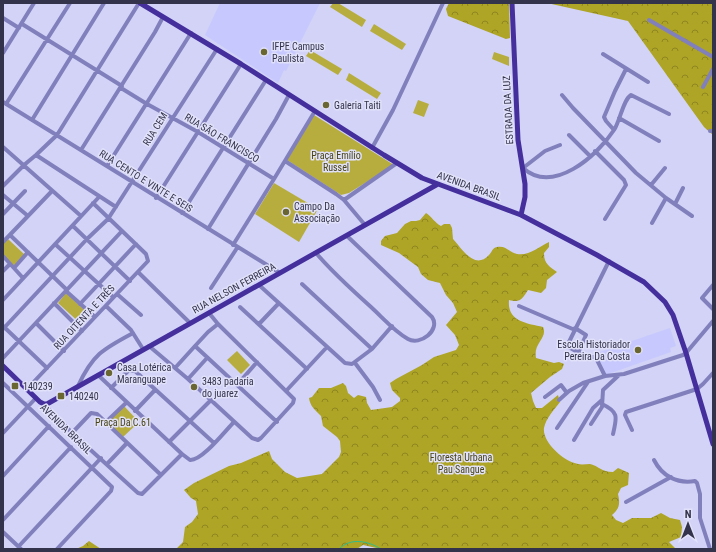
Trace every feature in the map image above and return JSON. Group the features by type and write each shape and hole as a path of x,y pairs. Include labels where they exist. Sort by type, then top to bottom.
{"main road":[{"name":"AVENIDA BRASIL","path":"139,3 217,48 372,148 422,178 521,215 609,261 644,282 665,302 673,314 712,440"},
{"name":"ESTRADA DA LUZ","path":"512,3 518,140 523,168 525,197 521,215"},
{"name":"RUA NELSON FERREIRA","path":"40,401 50,402 78,387 438,184"},
{"path":"3,366 40,401"}],"street":[{"path":"3,53 34,3"},
{"path":"4,103 70,3"},
{"path":"32,120 104,3"},
{"path":"3,186 57,135 139,3"},
{"path":"372,148 393,110 444,3"},
{"path":"81,150 163,17"},
{"name":"RUA SÃO FRANCISCO","path":"3,18 46,40 147,104 198,132 274,179"},
{"path":"649,20 713,57"},
{"path":"107,166 190,33"},
{"name":"RUA CEM","path":"3,327 108,219 217,48"},
{"path":"603,54 648,82"},
{"path":"156,198 241,64"},
{"path":"614,130 604,118 617,86 626,69"},
{"path":"703,87 713,69"},
{"path":"182,213 266,80"},
{"path":"562,94 573,108 651,186 692,216"},
{"path":"208,229 289,95"},
{"path":"560,145 545,151 523,168 534,175 549,178 555,177 576,167 606,141 614,130 625,103 631,95 668,114"},
{"name":"RUA CENTO E VINTE E SEIS","path":"4,103 132,181 156,198 232,245 280,273"},
{"path":"232,245 315,111"},
{"path":"620,118 660,141"},
{"path":"569,135 590,156"},
{"path":"3,147 81,216"},
{"path":"595,152 624,180 626,185 605,219"},
{"path":"36,155 116,207"},
{"path":"285,161 344,200 366,225"},
{"path":"344,200 397,163"},
{"path":"651,186 664,168"},
{"path":"675,204 683,188"},
{"path":"3,214 25,191"},
{"path":"3,242 52,191"},
{"path":"3,195 28,216"},
{"path":"4,296 56,244 99,197"},
{"path":"652,223 666,198"},
{"path":"80,304 136,244 108,219 93,203"},
{"path":"73,226 130,281"},
{"path":"3,358 122,231"},
{"path":"10,235 95,317"},
{"path":"316,253 344,282 409,340 416,341 426,336 435,324 432,317 347,236"},
{"path":"56,244 99,284 141,315"},
{"name":"RUA OITENTA E TRÊS","path":"27,389 148,261 146,254 136,244"},
{"path":"211,288 237,248"},
{"path":"14,268 28,252"},
{"path":"3,256 23,278"},
{"path":"605,376 596,358 586,357 567,347 609,261"},
{"path":"3,271 10,264"},
{"path":"138,272 190,323"},
{"path":"302,284 372,348"},
{"path":"259,285 341,361 353,363 373,387 380,400"},
{"path":"713,285 702,298 713,309"},
{"path":"258,324 279,303"},
{"path":"54,304 82,331"},
{"path":"106,306 133,333 143,349"},
{"path":"519,306 586,335 578,352"},
{"path":"240,307 307,369"},
{"path":"149,346 188,379 252,438 258,440 277,422 293,403 294,399 218,324 209,313"},
{"path":"559,400 580,384 605,376 618,375 686,353 713,321"},
{"path":"36,323 64,350"},
{"path":"175,368 218,324"},
{"path":"353,363 372,348 392,326"},
{"path":"3,327 47,368"},
{"path":"78,387 96,356 133,333"},
{"path":"195,346 277,422"},
{"path":"286,391 327,347"},
{"path":"188,379 207,358"},
{"path":"237,385 257,362"},
{"path":"111,388 129,370 133,370 214,443"},
{"path":"632,430 625,415 626,412 697,390 713,372"},
{"path":"98,375 126,403 190,460 196,460 234,422"},
{"path":"591,424 601,408 603,390 618,375"},
{"path":"557,428 588,382"},
{"path":"545,397 561,385 567,393"},
{"name":"AVENIDA BRASIL","path":"4,386 29,406 110,485 111,491 56,549"},
{"path":"135,411 155,390"},
{"path":"169,442 211,400"},
{"path":"3,433 29,406 40,401 72,433 140,494 145,491 182,454"},
{"path":"602,402 612,408 614,412 615,422 613,434"},
{"path":"574,440 593,408 602,402"},
{"path":"106,422 126,403"},
{"path":"72,433 91,413 97,414 161,475"},
{"path":"3,476 49,426"},
{"path":"107,464 127,443"},
{"path":"3,520 71,447"},
{"path":"3,532 20,548 101,458"},
{"path":"654,460 660,469 679,482 697,483 700,494 700,518 710,549"},
{"path":"626,502 671,477"}],"shaded area":[{"name":"IFPE Campus Paulista","path":"220,3 320,3 286,71 284,70 278,83 205,35"},
{"name":"Escola Historiador Pereira Da Costa","path":"670,328 676,346 670,348 671,352 605,375 602,372 594,354"}],"green space":[{"path":"333,3 338,3 366,20 362,27 330,7"},
{"path":"449,3 509,3 510,38 506,39 448,16 446,9"},
{"path":"547,3 713,3 713,135 704,127 628,21"},
{"path":"374,24 406,44 402,50 370,31"},
{"path":"310,50 342,69 338,75 306,56"},
{"path":"494,52 509,57 509,66 492,59"},
{"path":"349,73 381,93 377,99 346,80"},
{"path":"418,100 429,104 424,117 413,113"},
{"name":"Praça Emílio Russel","path":"314,115 394,165 349,193 341,195 287,160"},
{"name":"Campo Da Associação","path":"274,183 318,209 299,242 255,214"},
{"name":"Floresta Urbana Pau Sangue","path":"426,213 441,226 444,224 450,224 453,239 468,256 473,259 483,259 497,247 503,247 517,254 526,254 549,242 549,247 544,253 545,260 557,272 547,280 546,288 541,293 528,290 519,301 509,300 511,313 515,317 519,320 543,327 544,334 537,348 536,358 564,364 562,369 531,393 536,408 542,408 558,395 560,402 548,417 545,424 544,433 546,439 550,445 566,460 581,464 590,464 609,472 613,472 618,468 629,473 628,485 621,488 618,494 619,505 617,510 612,515 616,520 623,523 632,518 651,518 661,513 670,518 680,520 682,527 681,537 669,542 676,549 381,549 363,545 357,549 176,549 183,542 185,527 192,522 198,514 196,501 184,490 194,483 229,466 241,463 269,451 272,459 285,472 297,478 322,474 339,457 341,452 340,441 323,426 321,416 310,403 309,398 312,397 319,388 331,388 343,383 346,386 348,393 354,398 358,395 366,397 367,403 371,410 392,407 400,401 400,398 392,390 390,383 434,357 456,350 459,345 455,335 446,325 457,312 440,283 428,280 421,274 418,267 399,253 381,245 381,241 385,236 397,233 405,224 411,221 420,220"},
{"path":"8,239 25,255 14,267 3,255 3,244"},
{"path":"66,293 91,316 82,325 58,303"},
{"path":"237,351 250,365 241,374 227,360"},
{"name":"Praça Da C.61","path":"124,406 139,422 123,437 107,422"},
{"path":"89,541 101,549 76,549 83,546"}],"waterway":[{"path":"339,549 344,545 354,542 365,542 381,549"}],"place":[{"name":"IFPE Campus Paulista","path":"264,52"},
{"name":"Galeria Taiti","path":"326,105"},
{"name":"Campo Da Associação","path":"286,212"},
{"name":"Escola Historiador Pereira Da Costa","path":"638,350"},
{"name":"Casa Lotérica Maranguape","path":"109,373"},
{"name":"140239","path":"15,386"},
{"name":"3483 padaria do juarez","path":"194,387"},
{"name":"140240","path":"61,396"}]}
